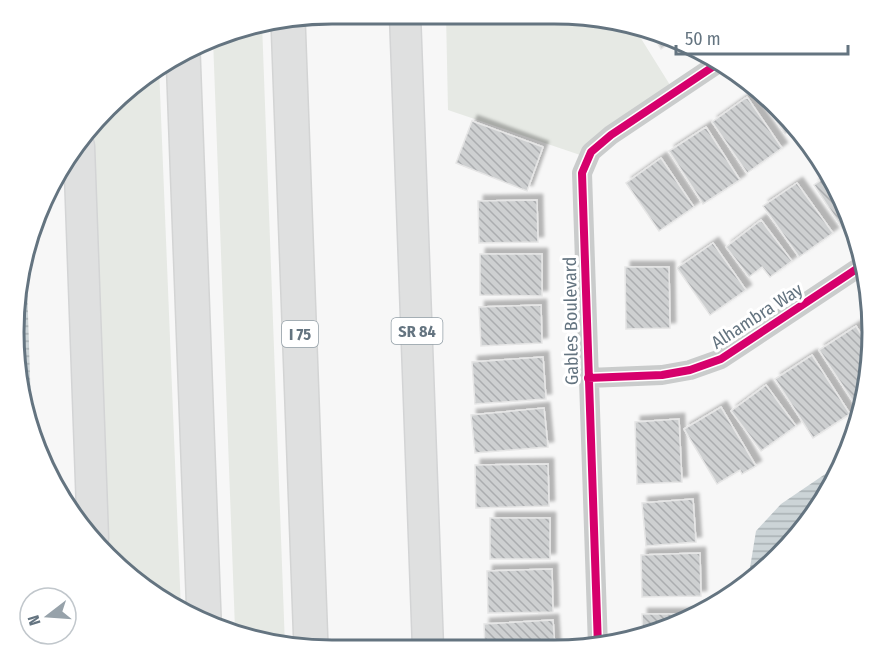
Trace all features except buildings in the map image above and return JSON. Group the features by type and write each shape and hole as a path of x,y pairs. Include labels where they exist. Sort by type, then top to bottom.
{"highway":[{"name":"I 75","path":"288,28 311,639"},
{"path":"183,62 204,612"}],"main road":[{"name":"SR 84","path":"405,24 428,640"},
{"path":"79,156 93,525"}],"street":[{"name":"Gables Boulevard","path":"598,636 582,173 591,152 611,135 712,67"},
{"name":"Alhambra Way","path":"588,378 662,375 690,370 722,359 856,270"}],"shaded area":[{"path":"446,24 574,25 634,34 639,36 675,93 589,158 448,110"},
{"path":"262,32 285,636 235,625 213,47"},
{"path":"159,77 181,600 129,564 109,544 92,139 129,100"},
{"path":"27,290 31,395 24,332"},
{"path":"828,472 810,503 786,535 750,569 756,531 781,504"}],"cycle path":[{"path":"598,636 582,173 591,152 611,135 712,67"},
{"path":"588,378 662,375 690,370 721,359 856,270"}]}
